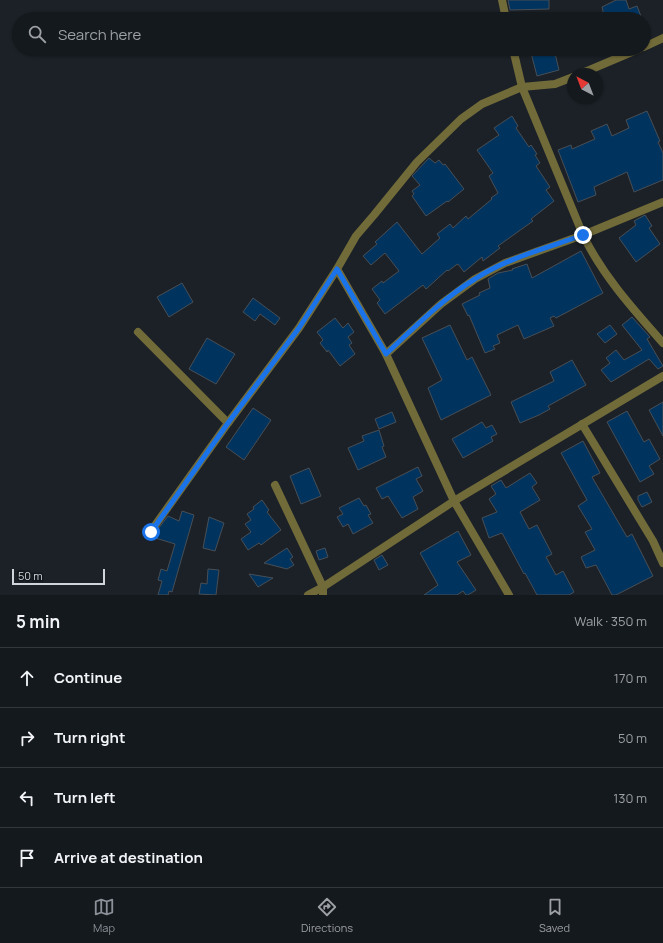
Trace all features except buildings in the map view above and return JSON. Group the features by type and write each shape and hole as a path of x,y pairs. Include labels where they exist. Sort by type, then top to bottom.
{"street":[{"path":"502,0 505,12"},
{"path":"651,44 663,38"},
{"path":"515,56 522,87 593,256 624,298 663,343"},
{"path":"594,68 622,56"},
{"path":"151,532 228,423 299,328 337,269 356,236 417,162 452,127 482,104 522,87 555,84 567,79"},
{"path":"386,354 441,304 475,279 505,263 583,235 663,202"},
{"path":"337,269 386,354 454,501 509,595"},
{"path":"138,332 228,423"},
{"path":"308,595 323,591 454,501 663,376"},
{"path":"582,424 653,541 663,563"},
{"path":"275,485 323,591"}],"route":[{"path":"151,532 228,423 299,328 337,269 386,354 441,304 475,279 505,263 583,235"}]}
